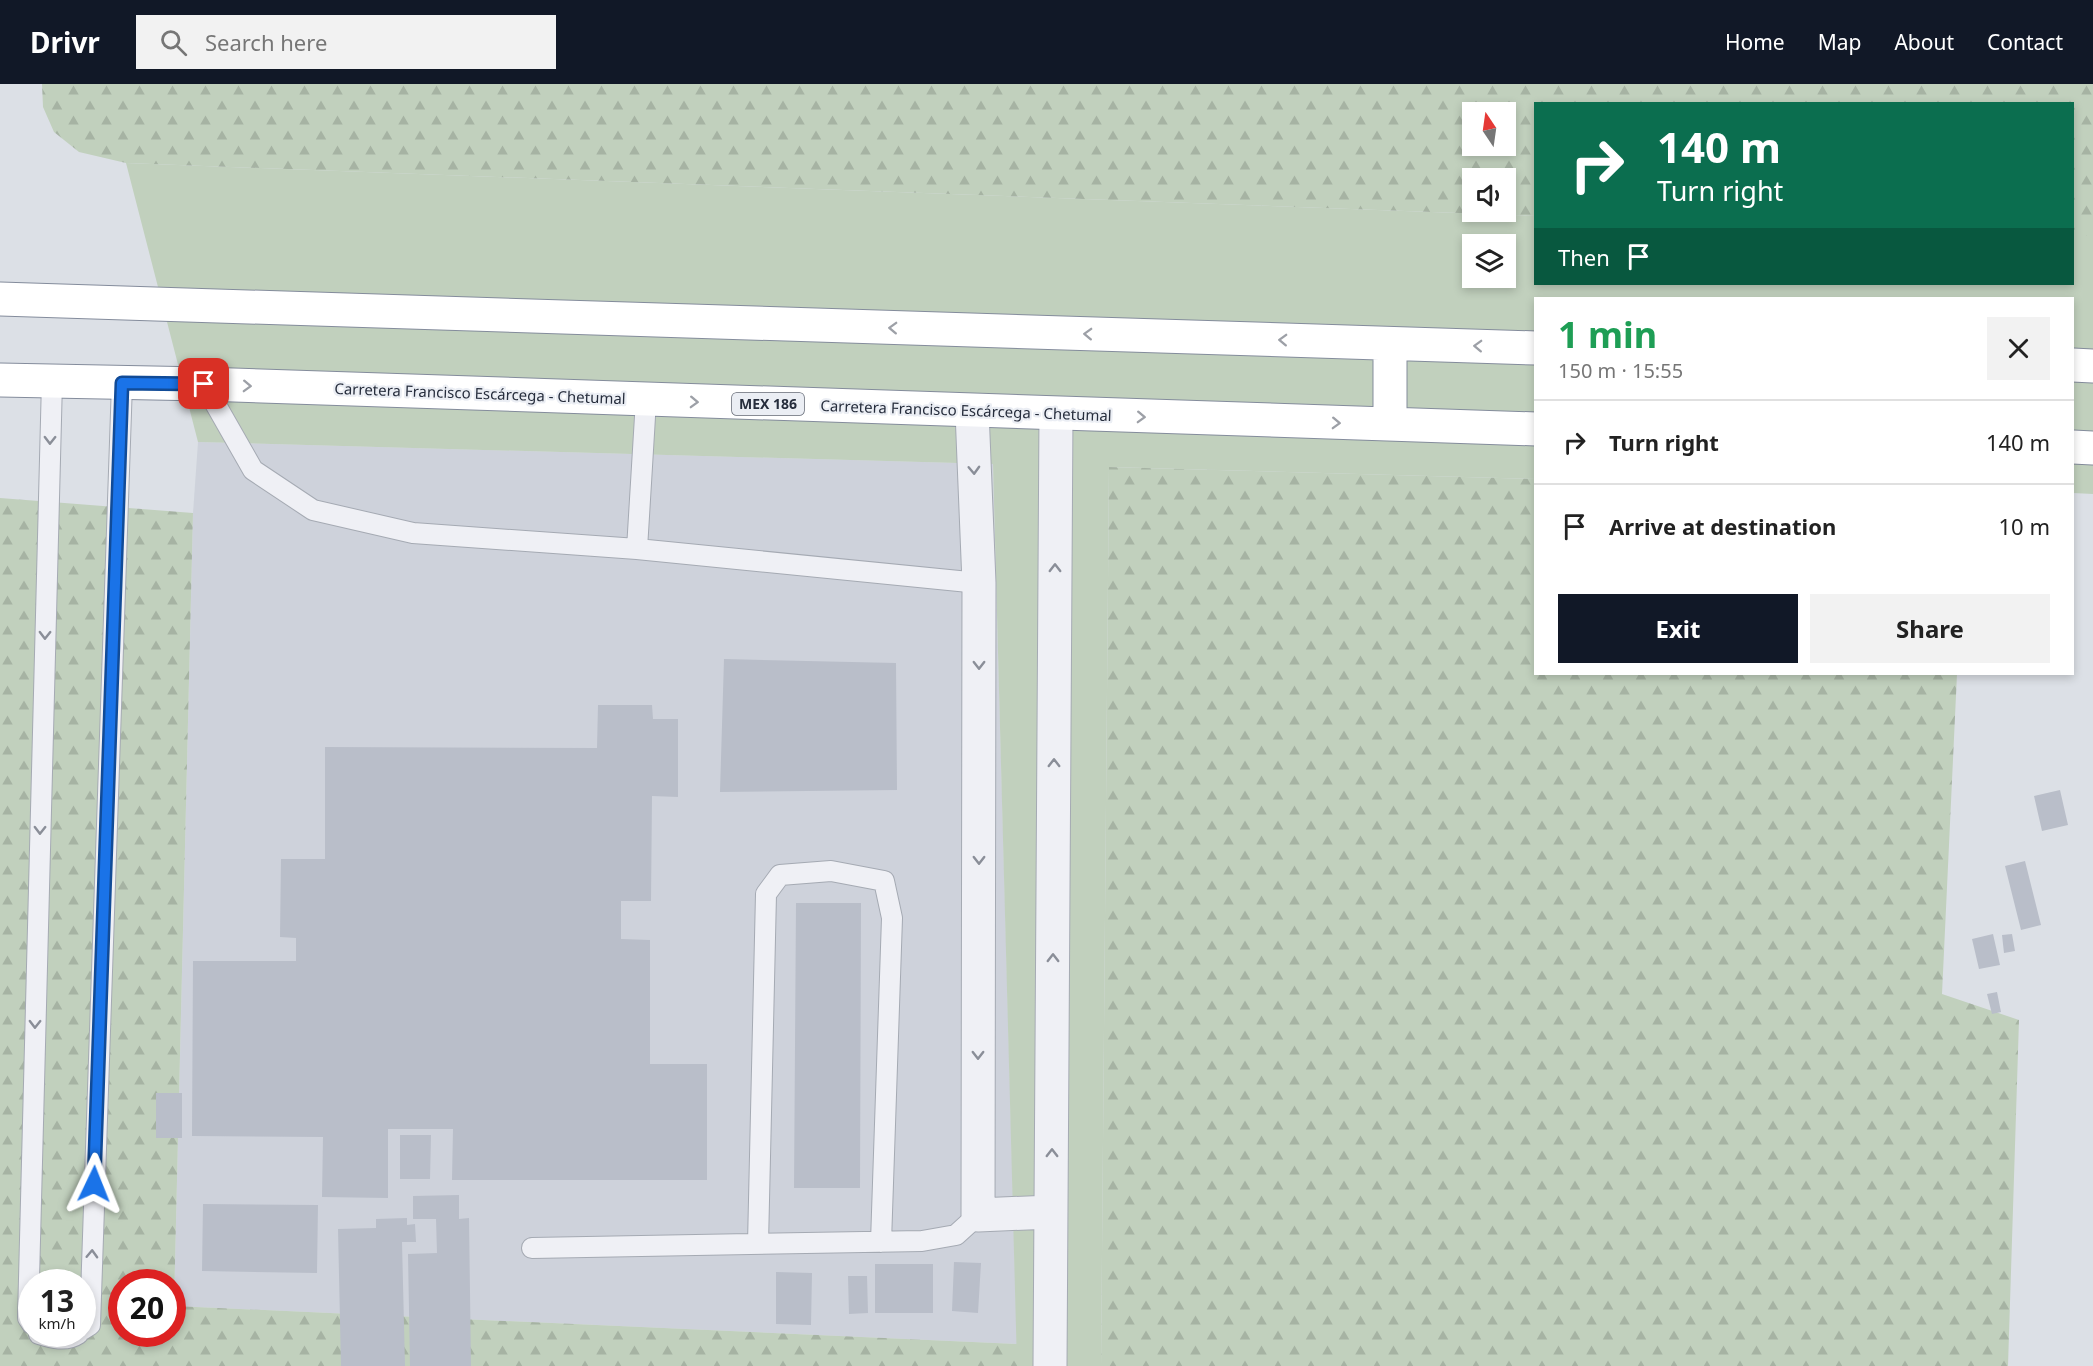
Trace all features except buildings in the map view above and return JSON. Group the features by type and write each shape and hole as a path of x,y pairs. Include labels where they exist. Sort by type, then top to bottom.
{"highway":[{"path":"0,299 1534,348"},
{"path":"1390,344 1390,424"},
{"path":"2074,365 2093,366"},
{"name":"Carretera Francisco Escárcega - Chetumal","path":"0,380 204,384 1534,429"},
{"path":"2074,447 2093,448"}],"street":[{"path":"972,411 979,584 978,1215 1051,1212"},
{"path":"1050,1366 1056,414"}],"lane":[{"path":"29,1269 52,381"},
{"path":"92,1269 122,383"},
{"path":"204,384 253,470 313,510 413,533 638,549 979,584"},
{"path":"638,549 646,400"},
{"path":"758,1244 766,894 780,875 831,871 884,881 892,918 881,1242"},
{"path":"532,1248 922,1241 956,1235 978,1215"}],"shaded area":[{"path":"198,442 993,464 1017,1344 186,1307 186,1269 175,1269 193,513"}],"green space":[{"path":"42,84 2093,84 2093,236 2074,236 2074,102 1534,102 1534,216 1516,215 1516,168 1462,168 1462,213 126,163 79,152 54,132 43,107"},
{"path":"126,163 1462,213 1462,222 1516,222 1516,215 1534,216 1534,285 2074,285 2074,236 2093,236 2093,494 2074,493 2074,297 1534,297 1534,479 1109,467 1101,1366 1017,1366 993,464 198,442"},
{"path":"1109,467 1534,479 1534,675 1957,675 1942,994 2019,1020 2008,1366 1101,1366"},
{"path":"0,498 193,513 175,1269 108,1269 108,1347 186,1347 186,1307 1017,1344 1017,1366 0,1366"}],"route":[{"path":"94,1184 122,383 204,384"}]}
